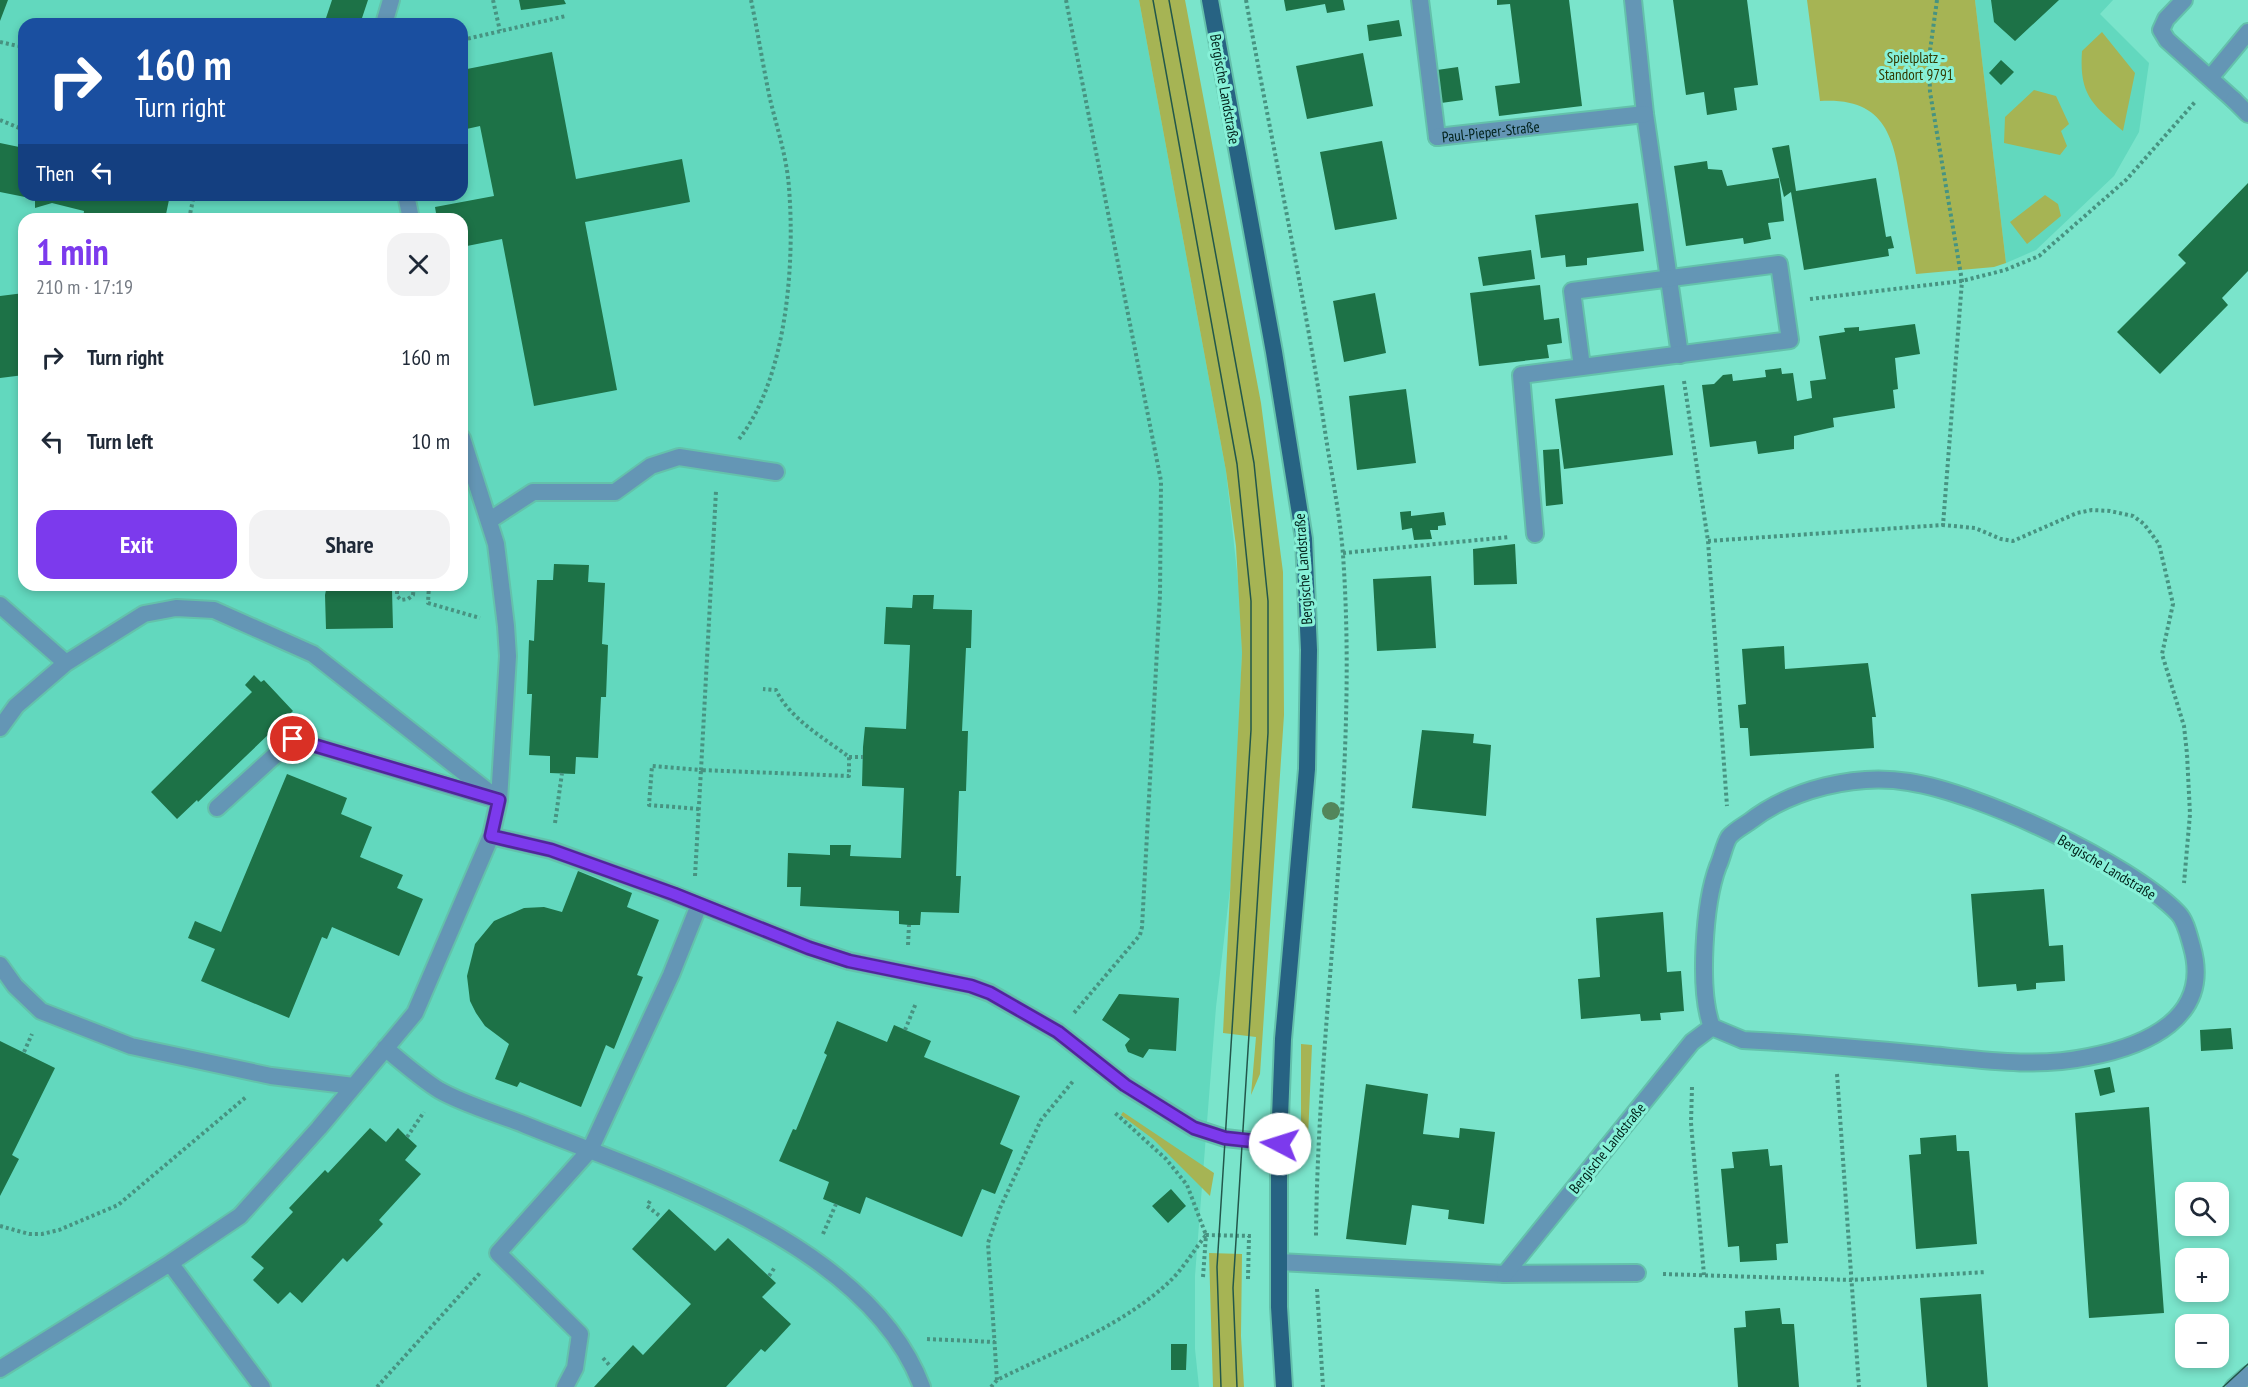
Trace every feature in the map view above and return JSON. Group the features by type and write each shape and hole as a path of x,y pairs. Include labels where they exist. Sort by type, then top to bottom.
{"main road":[{"name":"Bergische Landstraße","path":"1210,0 1274,352 1304,539 1309,650 1307,768 1283,1039 1280,1144 1279,1262 1284,1387"}],"street":[{"path":"386,18 391,0"},
{"name":"Paul-Pieper-Straße","path":"1420,0 1437,137 1645,114"},
{"path":"1633,0 1645,114 1680,355"},
{"path":"2184,0 2166,19 2161,30 2167,40 2248,114"},
{"path":"2212,80 2248,32"},
{"path":"1535,534 1521,375 1790,340 1779,264 1572,291 1582,367"},
{"path":"490,520 533,492 615,492 651,466 679,457 776,472"},
{"path":"0,1369 170,1263 240,1216 416,1014 491,836 499,800 508,656 506,626 496,544 490,520 468,460"},
{"path":"0,605 66,663"},
{"path":"0,728 16,706 66,663 144,614 176,608 214,610 313,654 499,800"},
{"path":"217,808 293,739 499,800"},
{"name":"Bergische Landstraße","path":"1730,837 1770,806 1825,786 1880,779 1911,782 1999,809 2050,833 2116,869 2151,891 2181,915"},
{"path":"491,836 551,850 849,961 971,986 1011,1003 1058,1032 1125,1085 1205,1133 1280,1144"},
{"path":"1730,837 1711,885 1705,974 1706,1011 1712,1027 1743,1040 1998,1061 2048,1063 2089,1057 2150,1039 2171,1024 2186,1008 2197,980 2196,962 2181,915"},
{"path":"565,1387 575,1368 580,1334 498,1253 590,1150 671,975 694,902"},
{"path":"0,964 15,986 41,1011 130,1046 272,1076 354,1086"},
{"name":"Bergische Landstraße","path":"1505,1274 1692,1042 1712,1027"},
{"path":"385,1048 439,1090 590,1150 756,1224 813,1257 864,1300 911,1359 922,1387"},
{"path":"1279,1262 1505,1274 1637,1273"},
{"path":"170,1263 262,1387"},
{"path":"2234,1387 2248,1375"}],"path":[{"path":"493,0 500,32"},
{"path":"694,902 717,478 721,462 746,430 767,385 780,344 787,294 789,187 751,0"},
{"path":"1058,1032 1140,935 1142,927 1161,596 1161,481 1066,0"},
{"path":"1937,0 1929,58 1930,92 1962,281 1943,525"},
{"path":"468,39 566,16"},
{"path":"0,42 18,46"},
{"path":"1785,302 1962,281 2006,270 2039,256 2126,180 2212,80"},
{"path":"0,120 18,128"},
{"path":"1680,355 1708,541 1730,837"},
{"path":"1708,541 1943,525 1975,528 2001,539 2013,541 2092,510 2133,516 2144,524 2159,544 2174,604 2162,654 2184,726 2189,783 2190,814 2181,915"},
{"path":"1343,553 1535,534"},
{"path":"397,591 397,596 401,600 408,599 413,595 413,591"},
{"path":"429,591 428,603 506,626"},
{"path":"763,689 776,690 783,703 810,728 849,757 863,757"},
{"path":"699,809 649,806 652,766 849,776 849,757"},
{"path":"551,850 562,773"},
{"path":"1692,1042 1691,1123 1704,1275"},
{"path":"1835,1047 1859,1387"},
{"path":"998,1380 988,1243 1000,1208 1041,1120 1072,1081 1095,1063"},
{"path":"0,1226 29,1234 42,1234 59,1230 118,1205 272,1076"},
{"path":"1072,1081 1082,1088"},
{"path":"1109,1108 1166,1159 1186,1185 1206,1234 1203,1277"},
{"path":"991,1387 998,1380 1107,1325 1142,1304 1171,1280 1206,1234"},
{"path":"1248,1279 1249,1236"},
{"path":"377,1387 498,1253"},
{"path":"1637,1273 1851,1280 1986,1272"},
{"path":"894,1337 995,1342"}],"shaded area":[{"path":"0,0 1139,0 1226,471 1240,599 1242,653 1233,864 1216,1007 1195,1276 1195,1349 1199,1387 0,1387"},
{"path":"1975,0 2113,0 2100,14 2149,63 2139,132 2114,176 2036,250 2006,263"}],"green space":[{"path":"1139,0 1185,0 1261,403 1283,572 1284,715 1260,1074 1251,1095 1256,1037 1223,1033 1242,653 1236,546 1226,471"},
{"name":"Spielplatz - Standort 9791","path":"1807,0 1975,0 2006,263 1994,267 1916,274 1900,176 1891,141 1884,126 1861,106 1820,101"},
{"path":"2102,32 2135,73 2123,131 2103,113 2085,89 2082,51"},
{"path":"2034,90 2056,96 2069,124 2061,131 2067,146 2060,155 2004,143 2005,117"},
{"path":"2045,195 2058,204 2061,216 2027,244 2010,222"},
{"path":"1301,1044 1312,1045 1308,1137 1301,1137"},
{"path":"1123,1112 1214,1173 1210,1196 1153,1139 1121,1115"},
{"path":"1209,1253 1242,1254 1241,1336 1244,1387 1213,1387"}],"building":[{"path":"0,0 8,0 0,21"},
{"path":"332,0 368,0 362,18 326,18"},
{"path":"519,0 564,0 566,4 521,10"},
{"path":"1284,0 1343,0 1345,10 1327,13 1325,4 1286,11"},
{"path":"1497,0 1569,0 1582,106 1499,116 1495,86 1520,83 1510,4 1497,5"},
{"path":"1673,0 1747,0 1758,85 1734,88 1737,110 1707,115 1704,92 1686,95"},
{"path":"1991,0 2059,0 2015,41 1994,22"},
{"path":"1399,20 1402,36 1369,41 1367,25"},
{"path":"552,52 576,179 682,159 690,202 585,222 617,390 534,406 502,239 468,246 468,213 436,213 435,207 494,196 480,126 468,129 468,69"},
{"path":"1363,53 1373,106 1307,119 1296,66"},
{"path":"2001,60 2014,72 2001,85 1989,73"},
{"path":"1458,67 1463,100 1441,103 1437,70"},
{"path":"1382,141 1397,219 1335,230 1320,152"},
{"path":"0,143 18,147 18,196 0,192"},
{"path":"1789,145 1796,191 1876,178 1886,237 1891,236 1894,248 1888,249 1889,256 1804,270 1791,192 1784,197 1772,148"},
{"path":"1707,161 1708,169 1722,170 1727,186 1779,178 1784,221 1768,223 1771,239 1744,244 1743,238 1686,246 1674,166"},
{"path":"2248,183 2248,271 2222,298 2228,305 2160,374 2117,332 2186,263 2178,255"},
{"path":"35,201 169,201 166,213 84,213 84,211 52,203 35,208"},
{"path":"1638,203 1644,251 1587,258 1587,265 1566,267 1565,255 1541,258 1535,215"},
{"path":"1531,250 1535,279 1483,286 1478,257"},
{"path":"1540,285 1544,320 1559,318 1562,343 1547,345 1549,358 1479,366 1470,293"},
{"path":"1375,293 1386,353 1344,362 1333,301"},
{"path":"18,294 18,376 0,378 0,296"},
{"path":"1915,324 1920,354 1895,358 1898,389 1893,390 1895,408 1833,418 1834,427 1794,436 1794,449 1758,454 1756,441 1710,447 1702,385 1714,384 1723,375 1732,374 1733,381 1766,377 1765,370 1781,368 1782,374 1793,373 1797,401 1812,398 1810,381 1826,379 1819,336 1845,332 1844,328 1859,327 1859,331"},
{"path":"1664,385 1673,455 1564,469 1555,399"},
{"path":"1406,389 1416,463 1357,470 1349,396"},
{"path":"1559,449 1563,504 1546,506 1543,450"},
{"path":"1411,511 1411,516 1444,512 1446,525 1438,526 1438,530 1430,530 1432,539 1414,540 1412,528 1402,530 1400,512"},
{"path":"1515,544 1517,584 1474,585 1473,549"},
{"path":"554,564 589,565 588,582 605,583 602,644 608,645 606,697 601,697 598,758 576,757 575,774 550,773 550,756 529,755 532,694 527,694 529,640 534,641 537,580 553,580"},
{"path":"1431,576 1436,648 1377,651 1373,579"},
{"path":"326,591 392,591 393,628 326,629"},
{"path":"913,595 934,595 933,609 972,610 971,648 966,648 962,731 968,731 966,791 959,791 956,876 961,876 959,913 921,912 920,925 909,925 899,924 899,911 800,906 801,887 787,887 788,853 830,855 830,845 851,845 850,856 901,858 904,788 862,786 863,747 865,727 906,729 910,645 884,644 886,607 912,608"},
{"path":"1784,646 1785,669 1868,663 1876,717 1872,717 1874,748 1750,756 1748,728 1740,728 1738,705 1746,704 1742,649"},
{"path":"254,675 261,682 264,680 293,711 198,802 197,800 177,819 151,792 252,692 245,685"},
{"path":"1422,730 1474,734 1473,743 1491,745 1486,816 1412,808"},
{"path":"287,774 347,798 341,814 372,827 360,857 403,875 397,888 423,899 399,956 332,927 327,939 322,937 289,1018 201,981 215,949 188,938 195,921 221,932"},
{"path":"578,871 632,893 627,907 659,920 637,975 643,977 614,1049 606,1045 581,1107 520,1082 517,1087 495,1079 509,1044 485,1026 476,1013 470,1001 467,976 475,944 494,921 524,908 544,907 562,912"},
{"path":"2044,889 2049,946 2063,945 2065,981 2036,983 2036,989 2017,991 2016,984 1978,987 1971,894"},
{"path":"1663,912 1667,972 1681,971 1684,1011 1660,1013 1661,1020 1641,1021 1640,1014 1581,1019 1578,979 1600,977 1596,918"},
{"path":"1119,994 1179,998 1176,1051 1149,1049 1143,1058 1128,1052 1125,1045 1130,1039 1102,1020"},
{"path":"837,1021 887,1042 894,1025 931,1041 924,1057 1020,1096 1000,1144 1013,1150 995,1194 982,1189 962,1237 866,1197 860,1214 823,1199 829,1182 779,1161 793,1129 796,1130 827,1055 824,1053"},
{"path":"2231,1028 2233,1049 2201,1051 2200,1030"},
{"path":"0,1041 55,1068 12,1155 19,1159 0,1196"},
{"path":"2110,1067 2115,1092 2100,1096 2094,1070"},
{"path":"1366,1084 1428,1094 1423,1134 1459,1138 1460,1128 1495,1132 1484,1224 1448,1219 1449,1210 1412,1205 1406,1245 1346,1239"},
{"path":"2149,1107 2164,1313 2089,1318 2075,1113"},
{"path":"370,1128 386,1142 398,1128 417,1146 405,1160 421,1174 379,1220 383,1224 347,1262 343,1258 302,1303 290,1292 278,1304 253,1280 264,1268 251,1257 293,1212 289,1208 325,1170 328,1173"},
{"path":"1956,1135 1957,1151 1969,1151 1977,1244 1916,1249 1909,1155 1921,1154 1920,1138"},
{"path":"1768,1149 1770,1166 1782,1165 1788,1243 1776,1244 1777,1260 1740,1262 1739,1246 1728,1247 1721,1169 1734,1168 1732,1152"},
{"path":"1171,1189 1186,1206 1168,1223 1152,1206"},
{"path":"669,1209 715,1251 728,1238 776,1283 762,1297 791,1324 765,1352 761,1349 726,1387 594,1387 633,1345 643,1355 691,1304 632,1249"},
{"path":"1981,1294 1988,1387 1927,1387 1920,1298"},
{"path":"1780,1308 1782,1324 1794,1324 1799,1387 1738,1387 1734,1328 1746,1327 1745,1311"},
{"path":"1171,1344 1187,1344 1186,1370 1171,1370"}],"tram line":[{"path":"1153,0 1237,464 1251,601 1251,730 1217,1267 1221,1387"},
{"path":"1169,0 1254,463 1268,601 1268,733 1233,1288 1237,1387"},
{"path":"2223,1387 2248,1364"}],"route":[{"path":"293,739 499,800 491,836 551,850 849,961 971,986 990,993 1058,1032 1125,1085 1194,1128 1225,1138 1280,1144"}]}
